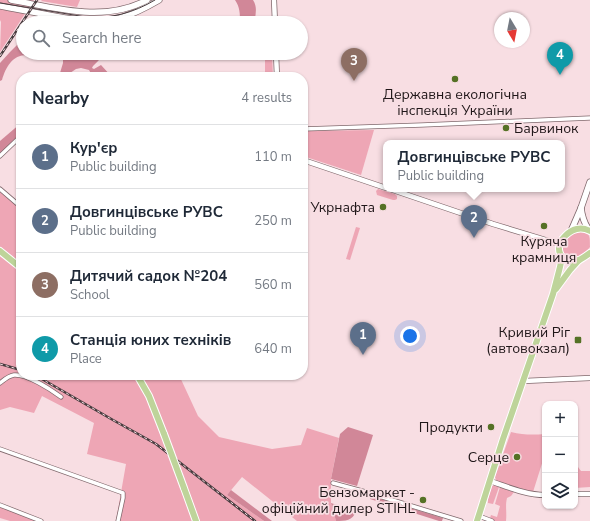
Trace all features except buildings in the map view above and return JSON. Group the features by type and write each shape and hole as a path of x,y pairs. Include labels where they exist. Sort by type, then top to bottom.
{"main road":[{"path":"11,0 75,11 99,13 123,10 147,0"},
{"path":"126,16 159,0"},
{"path":"0,6 54,16"},
{"path":"571,231 590,182"},
{"path":"581,208 584,224 589,230"},
{"path":"478,518 553,294 562,257 559,244 562,238 571,231 581,228 589,230"},
{"path":"0,251 16,264"},
{"path":"553,294 579,260 590,253"},
{"path":"562,257 570,262 579,260"},
{"path":"140,380 149,396 196,521"}],"street":[{"path":"274,0 275,16"},
{"path":"276,60 277,72"},
{"path":"308,129 590,118"},
{"path":"0,156 16,141"},
{"path":"308,162 383,187"},
{"path":"0,190 16,203"},
{"path":"399,192 493,224 559,244"},
{"path":"0,383 8,377 16,376"},
{"path":"524,381 590,378"},
{"path":"30,380 39,383 61,397"},
{"path":"0,449 123,493 118,521"},
{"path":"490,481 522,492 542,495"},
{"path":"333,483 461,521"},
{"path":"578,494 590,494"},
{"path":"0,505 41,521"},
{"path":"478,518 492,521"}],"shaded area":[{"path":"0,0 34,0 24,16 16,16 16,28 0,52"},
{"path":"80,0 77,7 41,1"},
{"path":"235,0 253,0 256,7 255,16 240,16"},
{"path":"16,46 16,58 10,63 2,80 0,81 0,63"},
{"path":"63,60 99,60 92,68 94,69 101,65 107,72 90,72 89,70 81,68 72,72 60,72"},
{"path":"265,60 272,60 273,72 265,72"},
{"path":"16,127 16,141 0,156 0,141"},
{"path":"374,130 361,175 308,158 308,131"},
{"path":"0,189 16,203 16,380 181,380 198,416 219,437 272,449 301,445 307,428 339,438 331,479 331,503 336,521 297,521 242,477 227,495 264,521 116,521 126,464 87,454 94,423 42,396 34,413 10,407 0,410"},
{"path":"378,189 383,190 383,192 395,194 397,199 393,200 377,195 376,191"},
{"path":"356,227 360,228 350,260 346,259"},
{"path":"578,230 587,233 590,239 590,247 579,257 570,259 562,251 562,243 567,236"},
{"path":"348,427 373,435 357,486 331,479 340,434"},
{"path":"511,432 520,434 542,434 542,464 533,492 498,482 495,477"},
{"path":"578,467 581,471 590,471 590,487 578,488"},
{"path":"495,485 499,487 493,504 488,503 492,486"},
{"path":"500,487 514,492 507,498 506,521 494,521 490,518 491,515 497,517 500,506 495,504"},
{"path":"231,490 272,521 264,521 227,495"},
{"path":"371,496 443,518 442,521 439,521 370,499"},
{"path":"331,503 343,507 343,510 349,512 350,510 356,511 355,514 351,519 336,521"},
{"path":"0,507 35,521 10,521 0,518"}],"tram line":[{"path":"113,16 130,12 155,0"},
{"path":"0,3 80,16"}],"railway":[{"path":"26,16 37,0"},
{"path":"0,56 16,32"},
{"path":"0,364 16,369"},
{"path":"44,380 156,444 255,521"}],"place":[{"name":"Станція юних техніків","path":"560,75"},
{"name":"Державна екологічна інспекція України","path":"455,79"},
{"name":"Дитячий садок №204","path":"354,81"},
{"name":"Барвинок","path":"506,128"},
{"name":"Укрнафта","path":"383,207"},
{"name":"Куряча крамниця","path":"544,226"},
{"name":"Довгинцівське РУВС","path":"474,238"},
{"name":"Кривий Ріг (автовокзал)","path":"578,340"},
{"name":"Кур'єр","path":"363,355"},
{"name":"Продукти","path":"491,427"},
{"name":"Серце","path":"517,457"},
{"name":"Бензомаркет - офіційний дилер STIHL","path":"423,500"}]}
